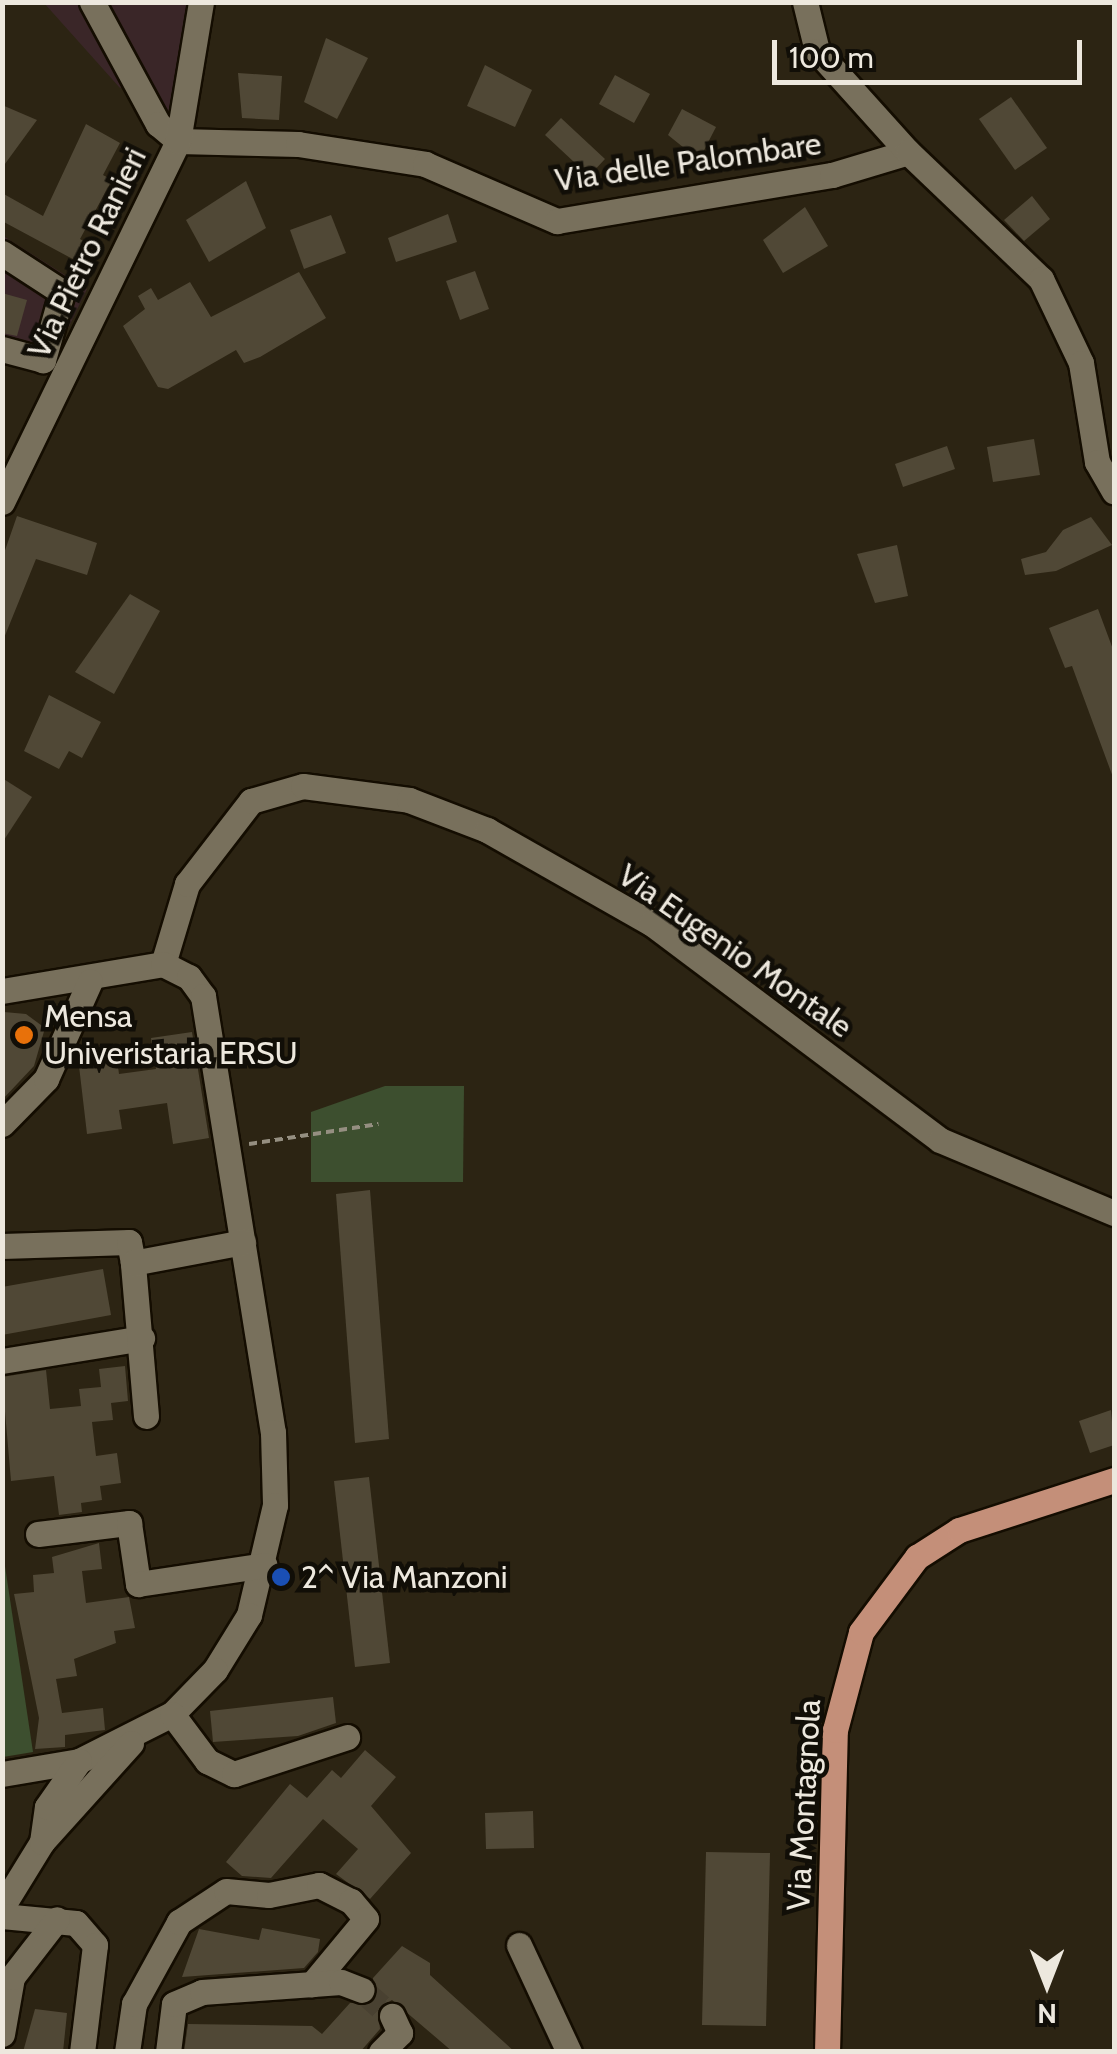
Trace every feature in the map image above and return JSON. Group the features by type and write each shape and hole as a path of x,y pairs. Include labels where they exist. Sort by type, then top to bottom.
{"main road":[{"name":"Via Montagnola","path":"828,2052 835,1730 860,1632 917,1557 959,1530 1114,1480"}],"street":[{"name":"Via Pietro Ranieri","path":"2,502 178,141 201,2"},
{"name":"Via delle Palombare","path":"805,2 817,51 908,152 1041,278 1082,363 1098,462 1114,492"},
{"path":"92,6 148,104 178,141"},
{"name":"Via Pietro Ranieri","path":"178,141 298,144 425,164"},
{"name":"Via delle Palombare","path":"425,164 557,221 832,175 908,152"},
{"path":"2,253 94,308"},
{"path":"2,349 43,360 62,292"},
{"name":"Via Eugenio Montale","path":"162,964 187,884 251,801 303,786 409,800 487,830 652,923 940,1140 1114,1214"},
{"path":"2,991 90,981 162,964 189,977 202,996 230,1147 273,1432 265,1565 248,1615 215,1670 172,1714 134,1740 42,1842 2,1908"},
{"path":"2,1124 46,1079 90,981"},
{"path":"2,1246 128,1242 142,1338 146,1416"},
{"path":"133,1263 242,1242"},
{"path":"2,1362 142,1338"},
{"path":"38,1534 129,1522 138,1584 265,1565"},
{"path":"172,1714 207,1761 234,1774 348,1737"},
{"path":"15,1772 79,1761 134,1740"},
{"path":"79,1761 80,1798"},
{"path":"42,1842 47,1807 79,1761"},
{"path":"15,1772 47,1807"},
{"path":"128,2052 134,2004 178,1922 226,1891 269,1894 319,1885 351,1901 366,1919 312,1984"},
{"path":"2,1916 57,1918 76,1924 95,1945 82,2052"},
{"path":"2,2034 12,1977 57,1918"},
{"path":"519,1946 569,2052"},
{"path":"168,2052 174,2004 202,1992 312,1984 362,1990"},
{"path":"381,2052 400,2033 392,2016"}],"path":[{"path":"230,1147 378,1124"}],"shaded area":[{"path":"44,3 193,3 172,120 147,74 120,88"},
{"path":"2,235 87,289 49,368 3,359"}],"green space":[{"path":"385,1086 464,1086 463,1182 311,1182 311,1112"},
{"path":"3,1553 33,1752 2,1757"}],"building":[{"path":"326,38 368,58 337,119 304,102"},
{"path":"485,65 532,90 515,127 467,106"},
{"path":"238,73 282,76 279,120 242,118"},
{"path":"615,75 650,94 634,123 599,104"},
{"path":"1011,97 1047,148 1015,170 979,119"},
{"path":"2,105 37,120 2,168"},
{"path":"682,109 716,127 699,160 668,135"},
{"path":"561,118 605,159 589,176 545,135"},
{"path":"86,124 120,143 103,175 112,180 80,239 92,246 82,264 2,221 2,193 43,216"},
{"path":"246,181 266,228 209,262 186,220"},
{"path":"1032,196 1050,219 1024,241 1004,220"},
{"path":"805,207 828,246 783,273 763,240"},
{"path":"448,214 457,242 396,262 388,238"},
{"path":"331,215 346,253 304,269 290,230"},
{"path":"475,271 489,309 460,320 446,281"},
{"path":"299,272 326,318 260,357 244,363 236,350 168,389 158,387 123,326 145,309 138,296 151,288 158,300 190,282 211,317"},
{"path":"2,293 27,300 17,336 2,333"},
{"path":"1034,439 1040,475 993,482 987,447"},
{"path":"947,446 955,469 903,487 895,464"},
{"path":"17,516 97,543 87,575 36,559 2,643 2,559"},
{"path":"1091,517 1112,545 1056,571 1025,575 1021,559 1046,552 1063,530"},
{"path":"897,545 908,596 875,603 857,554"},
{"path":"130,594 160,611 114,694 75,672"},
{"path":"1098,609 1114,652 1114,780 1072,666 1065,668 1049,628"},
{"path":"49,695 101,722 82,758 69,751 59,769 24,751"},
{"path":"2,778 32,797 2,843"},
{"path":"4,1012 26,1014 45,1028 34,1066 2,1100"},
{"path":"192,1032 209,1138 173,1144 167,1103 119,1110 122,1129 87,1134 77,1049 115,1044 119,1074 156,1069 151,1038"},
{"path":"370,1190 389,1439 355,1443 336,1194"},
{"path":"103,1269 111,1315 2,1335 2,1287"},
{"path":"125,1366 128,1401 111,1403 113,1420 92,1422 96,1456 117,1453 121,1483 100,1486 102,1500 81,1503 82,1512 59,1515 54,1476 11,1481 2,1377 46,1370 50,1409 81,1406 79,1389 101,1387 99,1369"},
{"path":"1111,1410 1114,1445 1090,1453 1079,1421"},
{"path":"369,1477 390,1663 355,1667 334,1481"},
{"path":"99,1543 102,1569 82,1571 86,1603 129,1597 135,1628 114,1631 116,1643 74,1659 77,1676 56,1679 62,1713 103,1708 105,1730 65,1735 65,1747 35,1749 39,1718 14,1594 34,1592 33,1575 54,1573 52,1557"},
{"path":"333,1697 336,1723 298,1736 213,1742 210,1711"},
{"path":"365,1750 396,1777 371,1806 411,1853 370,1899 336,1874 358,1849 323,1819 271,1878 242,1876 226,1862 290,1784 307,1798 332,1770 341,1778"},
{"path":"533,1811 534,1848 486,1849 485,1813"},
{"path":"706,1852 770,1853 766,2026 702,2025"},
{"path":"262,1928 320,1939 318,1952 304,1968 182,1977 199,1929 259,1940"},
{"path":"402,1946 430,1963 430,1975 515,2052 453,2052 392,2000 378,2008 380,2029 360,2052 184,2052 188,2024 312,2026 322,2034 350,2003 373,2002 373,1978"},
{"path":"35,2009 67,2013 63,2052 23,2052"}],"tunnel":[{"path":"362,1990 392,2016"}],"place":[{"name":"Mensa Univeristaria ERSU","path":"24,1035"},
{"name":"2^ Via Manzoni","path":"281,1577"}]}
